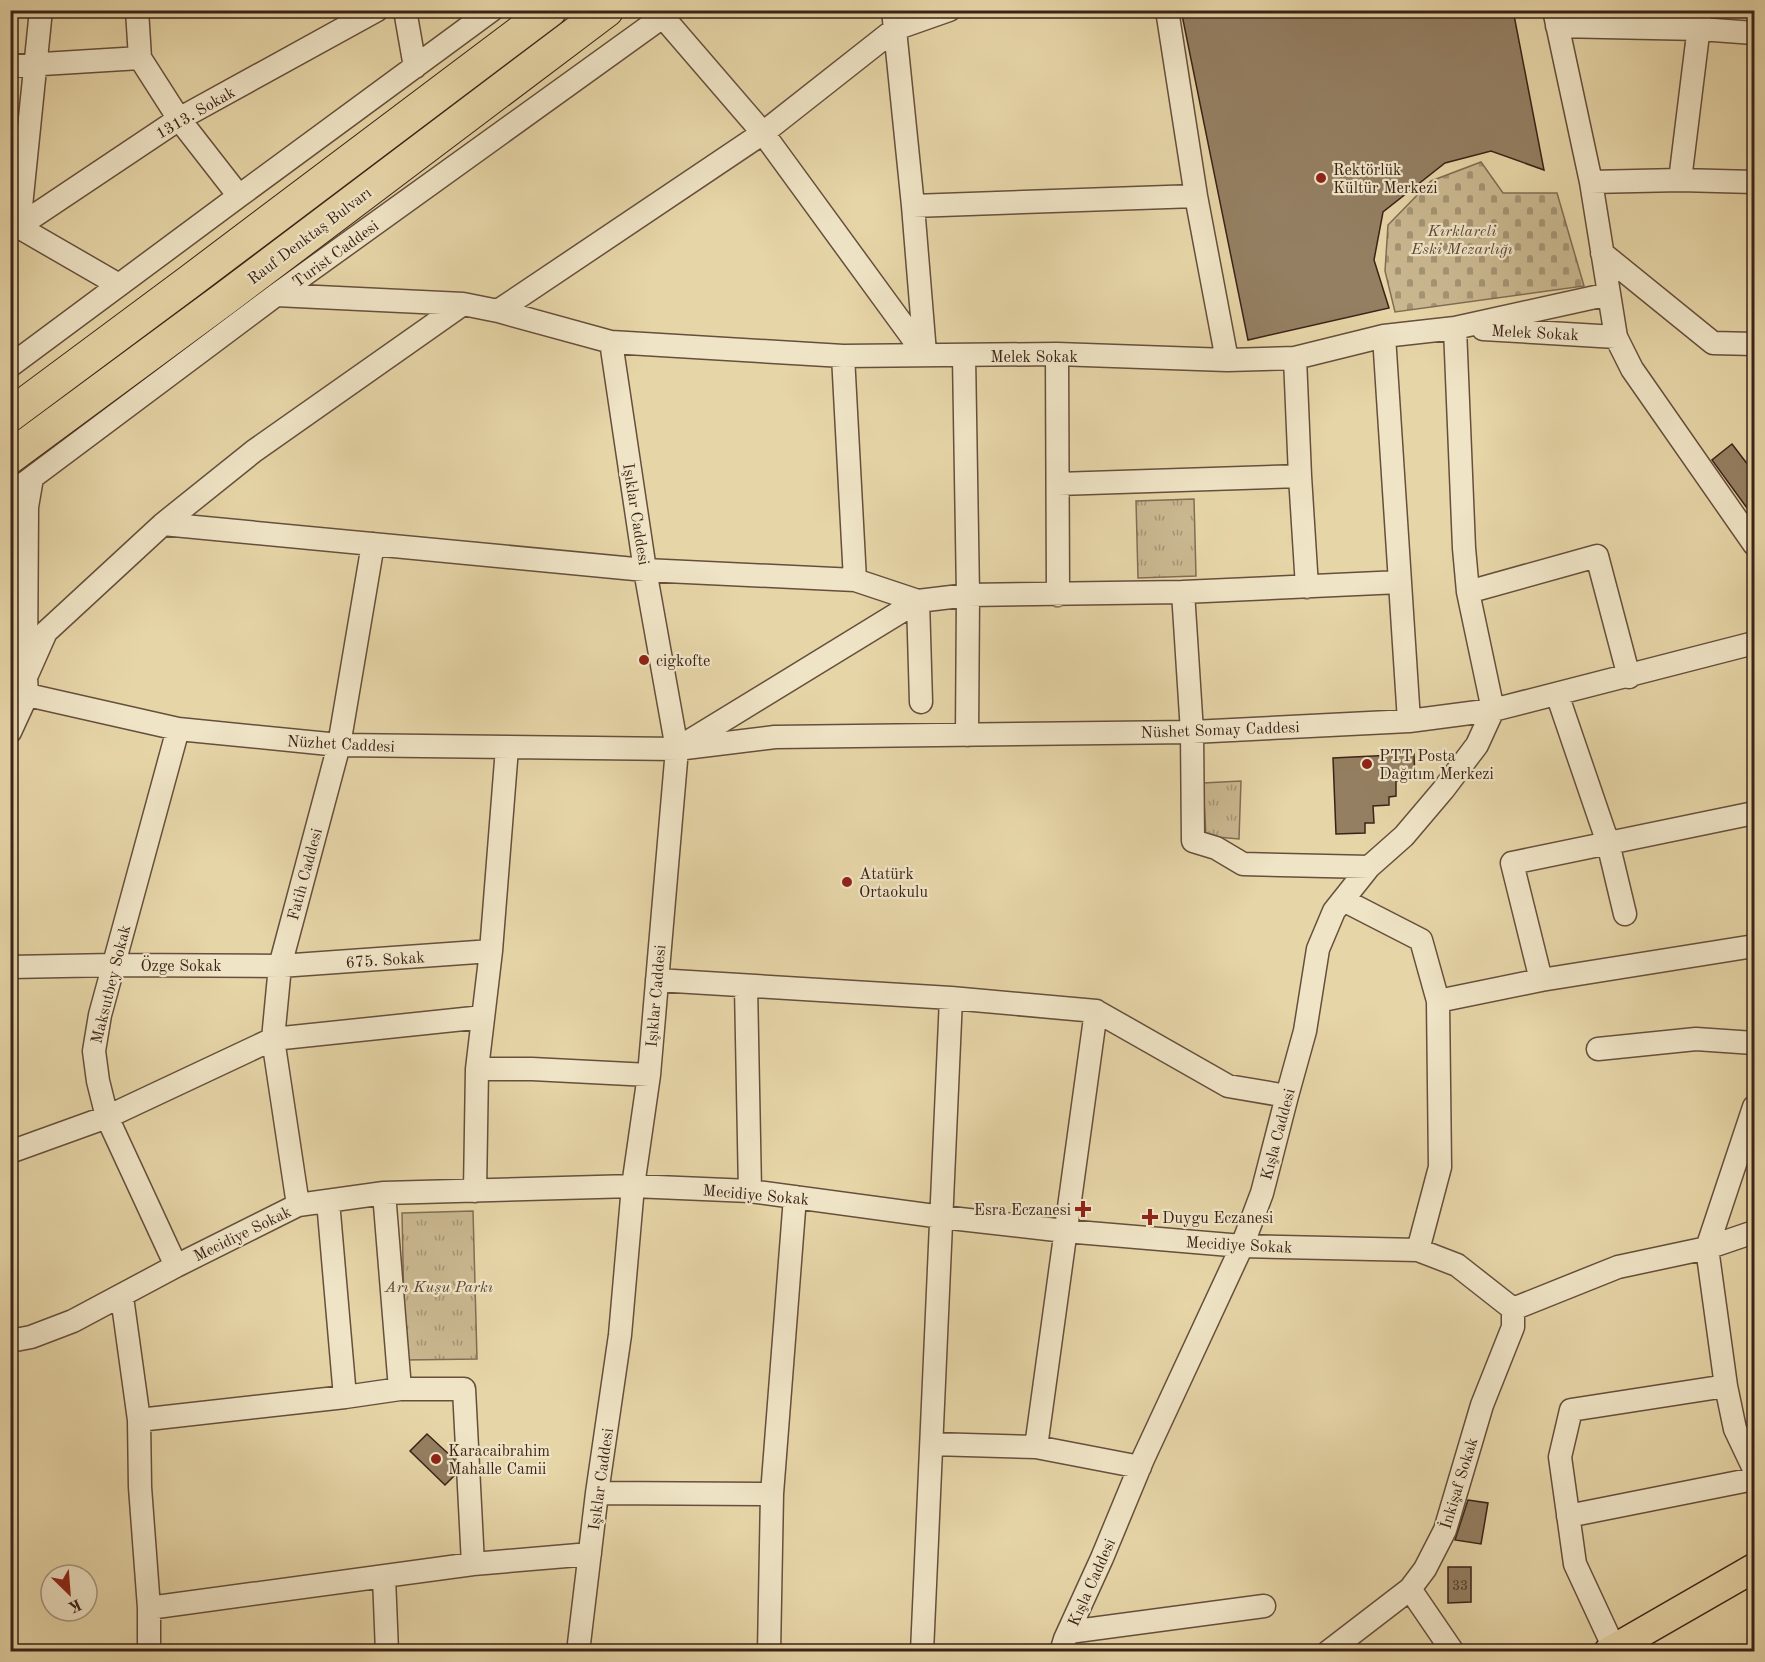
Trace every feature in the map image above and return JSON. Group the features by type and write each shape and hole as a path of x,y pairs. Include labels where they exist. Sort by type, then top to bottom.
{"highway":[{"name":"Rauf Denktaş Bulvarı","path":"10,415 550,10"},
{"name":"Rauf Denktaş Bulvarı","path":"21,468 233,292 607,10"}],"main road":[{"path":"1621,1648 1755,1568"}],"street":[{"path":"41,10 15,224 119,285"},
{"path":"137,10 140,58 179,120 238,196"},
{"name":"1313. Sokak","path":"15,224 179,120 377,10"},
{"path":"405,10 415,67"},
{"path":"10,366 492,10"},
{"path":"498,311 763,133 894,20 949,10"},
{"path":"1167,10 1196,196 1227,360"},
{"path":"668,14 763,133 925,355"},
{"name":"Turist Caddesi","path":"10,494 21,468 276,295 668,14"},
{"path":"1755,33 1701,20 1556,18 1591,182 1616,337 1632,369 1755,544"},
{"path":"894,20 925,355"},
{"path":"1680,180 1701,20"},
{"path":"10,66 140,58"},
{"path":"1591,182 1680,180 1755,182"},
{"path":"913,206 1196,196"},
{"path":"1602,253 1713,343 1755,344"},
{"name":"Melek Sokak","path":"276,295 464,304 611,342 843,356 1057,354 1227,360 1295,358 1384,336 1455,328 1609,294"},
{"path":"10,732 21,687 46,632 163,524 254,451 464,304"},
{"path":"1455,328 1464,548 1468,592 1493,710"},
{"name":"Melek Sokak","path":"1455,328 1616,337"},
{"path":"1384,336 1408,721"},
{"name":"Işıklar Caddesi","path":"578,1652 597,1493 620,1335 633,1186 649,1074 677,748 645,570 611,342"},
{"path":"1057,354 1058,595"},
{"path":"843,356 855,580"},
{"path":"964,356 968,596 967,735"},
{"path":"1295,358 1307,587"},
{"path":"21,468 27,507 21,687"},
{"path":"1058,483 1300,476"},
{"path":"163,524 645,570 855,580 918,601 968,596 1307,587 1400,582"},
{"name":"Fatih Caddesi","path":"298,1205 273,1039 280,966 339,746 373,544"},
{"path":"1468,592 1597,556 1629,676"},
{"path":"1183,591 1192,732 1193,841 1216,848 1243,864 1369,867"},
{"path":"677,748 918,601"},
{"path":"918,601 921,702"},
{"name":"Nüshet Somay Caddesi","path":"677,748 775,737 1192,732 1408,721 1493,710 1753,648"},
{"name":"Nüzhet Caddesi","path":"21,687 178,729 339,746 677,748"},
{"path":"1557,694 1608,843 1625,914"},
{"name":"Kışla Caddesi","path":"1065,1642 1140,1467 1242,1246 1262,1193 1305,1032 1318,949 1334,911 1369,867 1404,836 1443,790 1477,745 1493,710"},
{"name":"Maksutbey Sokak","path":"176,1266 107,1117 98,1081 94,1051 100,1015 178,729"},
{"path":"475,1191 477,1069 491,951 507,748"},
{"path":"1541,980 1512,863 1755,813"},
{"path":"1343,900 1421,940 1438,1001 1440,1167 1418,1250"},
{"path":"1438,1001 1541,980 1755,946"},
{"name":"675. Sokak","path":"280,966 491,951"},
{"name":"Özge Sokak","path":"10,967 280,966"},
{"path":"657,980 951,998 1096,1011 1228,1086 1287,1096"},
{"path":"746,986 750,1191"},
{"path":"922,1652 951,998"},
{"path":"1036,1448 1096,1011"},
{"path":"10,1152 107,1117 273,1039 483,1017"},
{"path":"1598,1050 1696,1039 1755,1043"},
{"path":"477,1069 649,1074"},
{"path":"1755,1107 1707,1248 1726,1386 1735,1429 1755,1469"},
{"name":"Mecidiye Sokak","path":"10,1341 73,1321 298,1205 384,1193 633,1186 750,1191 1065,1231 1242,1246 1418,1250 1457,1265 1513,1309"},
{"path":"384,1193 400,1389"},
{"path":"769,1652 772,1494 795,1197"},
{"path":"328,1201 345,1397"},
{"path":"1513,1309 1618,1267 1707,1248 1755,1232"},
{"path":"122,1296 139,1420 140,1486 149,1608 149,1652"},
{"name":"İnkişaf Sokak","path":"1328,1652 1410,1589 1425,1569 1445,1530 1482,1405 1513,1327 1513,1309"},
{"path":"1621,1648 1575,1564 1560,1458 1571,1410 1726,1386"},
{"path":"139,1420 400,1389 464,1389 472,1564"},
{"path":"932,1444 1036,1448 1140,1467"},
{"path":"1568,1516 1755,1479"},
{"path":"597,1493 772,1494"},
{"path":"149,1608 384,1578 472,1564 590,1554"},
{"path":"384,1578 387,1652"},
{"path":"1410,1589 1453,1652"},
{"path":"1065,1642 1264,1606"}],"green space":[{"name":"Kırklareli Eski Mezarlığı","path":"1481,162 1503,193 1557,193 1584,286 1395,312 1385,271 1388,225 1431,181"},
{"path":"1194,499 1196,576 1138,578 1136,501"},
{"path":"1241,781 1239,839 1206,836 1203,783"},
{"name":"Arı Kuşu Parkı","path":"473,1211 477,1359 405,1360 402,1213"}],"building":[{"name":"Rektörlük Kültür Merkezi","path":"1181,10 1513,10 1544,170 1491,151 1445,163 1383,212 1374,260 1389,308 1248,340"},
{"path":"1732,444 1755,474 1755,519 1712,460"},
{"path":"1414,754 1415,780 1396,781 1396,796 1389,797 1389,805 1373,806 1374,823 1365,823 1365,833 1336,834 1333,758"},
{"name":"Karacaibrahim Mahalle Camii","path":"427,1434 454,1459 455,1475 445,1485 410,1451"},
{"path":"1468,1500 1488,1503 1481,1544 1455,1540"},
{"path":"1448,1567 1471,1567 1471,1602 1448,1603"}],"place":[{"name":"Rektörlük Kültür Merkezi","path":"1321,178"},
{"name":"cigkofte","path":"644,660"},
{"name":"PTT Posta Dağıtım Merkezi","path":"1367,764"},
{"name":"Atatürk Ortaokulu","path":"847,882"},
{"name":"Esra Eczanesi","path":"1083,1209"},
{"name":"Duygu Eczanesi","path":"1150,1217"},
{"name":"Karacaibrahim Mahalle Camii","path":"436,1459"}]}
